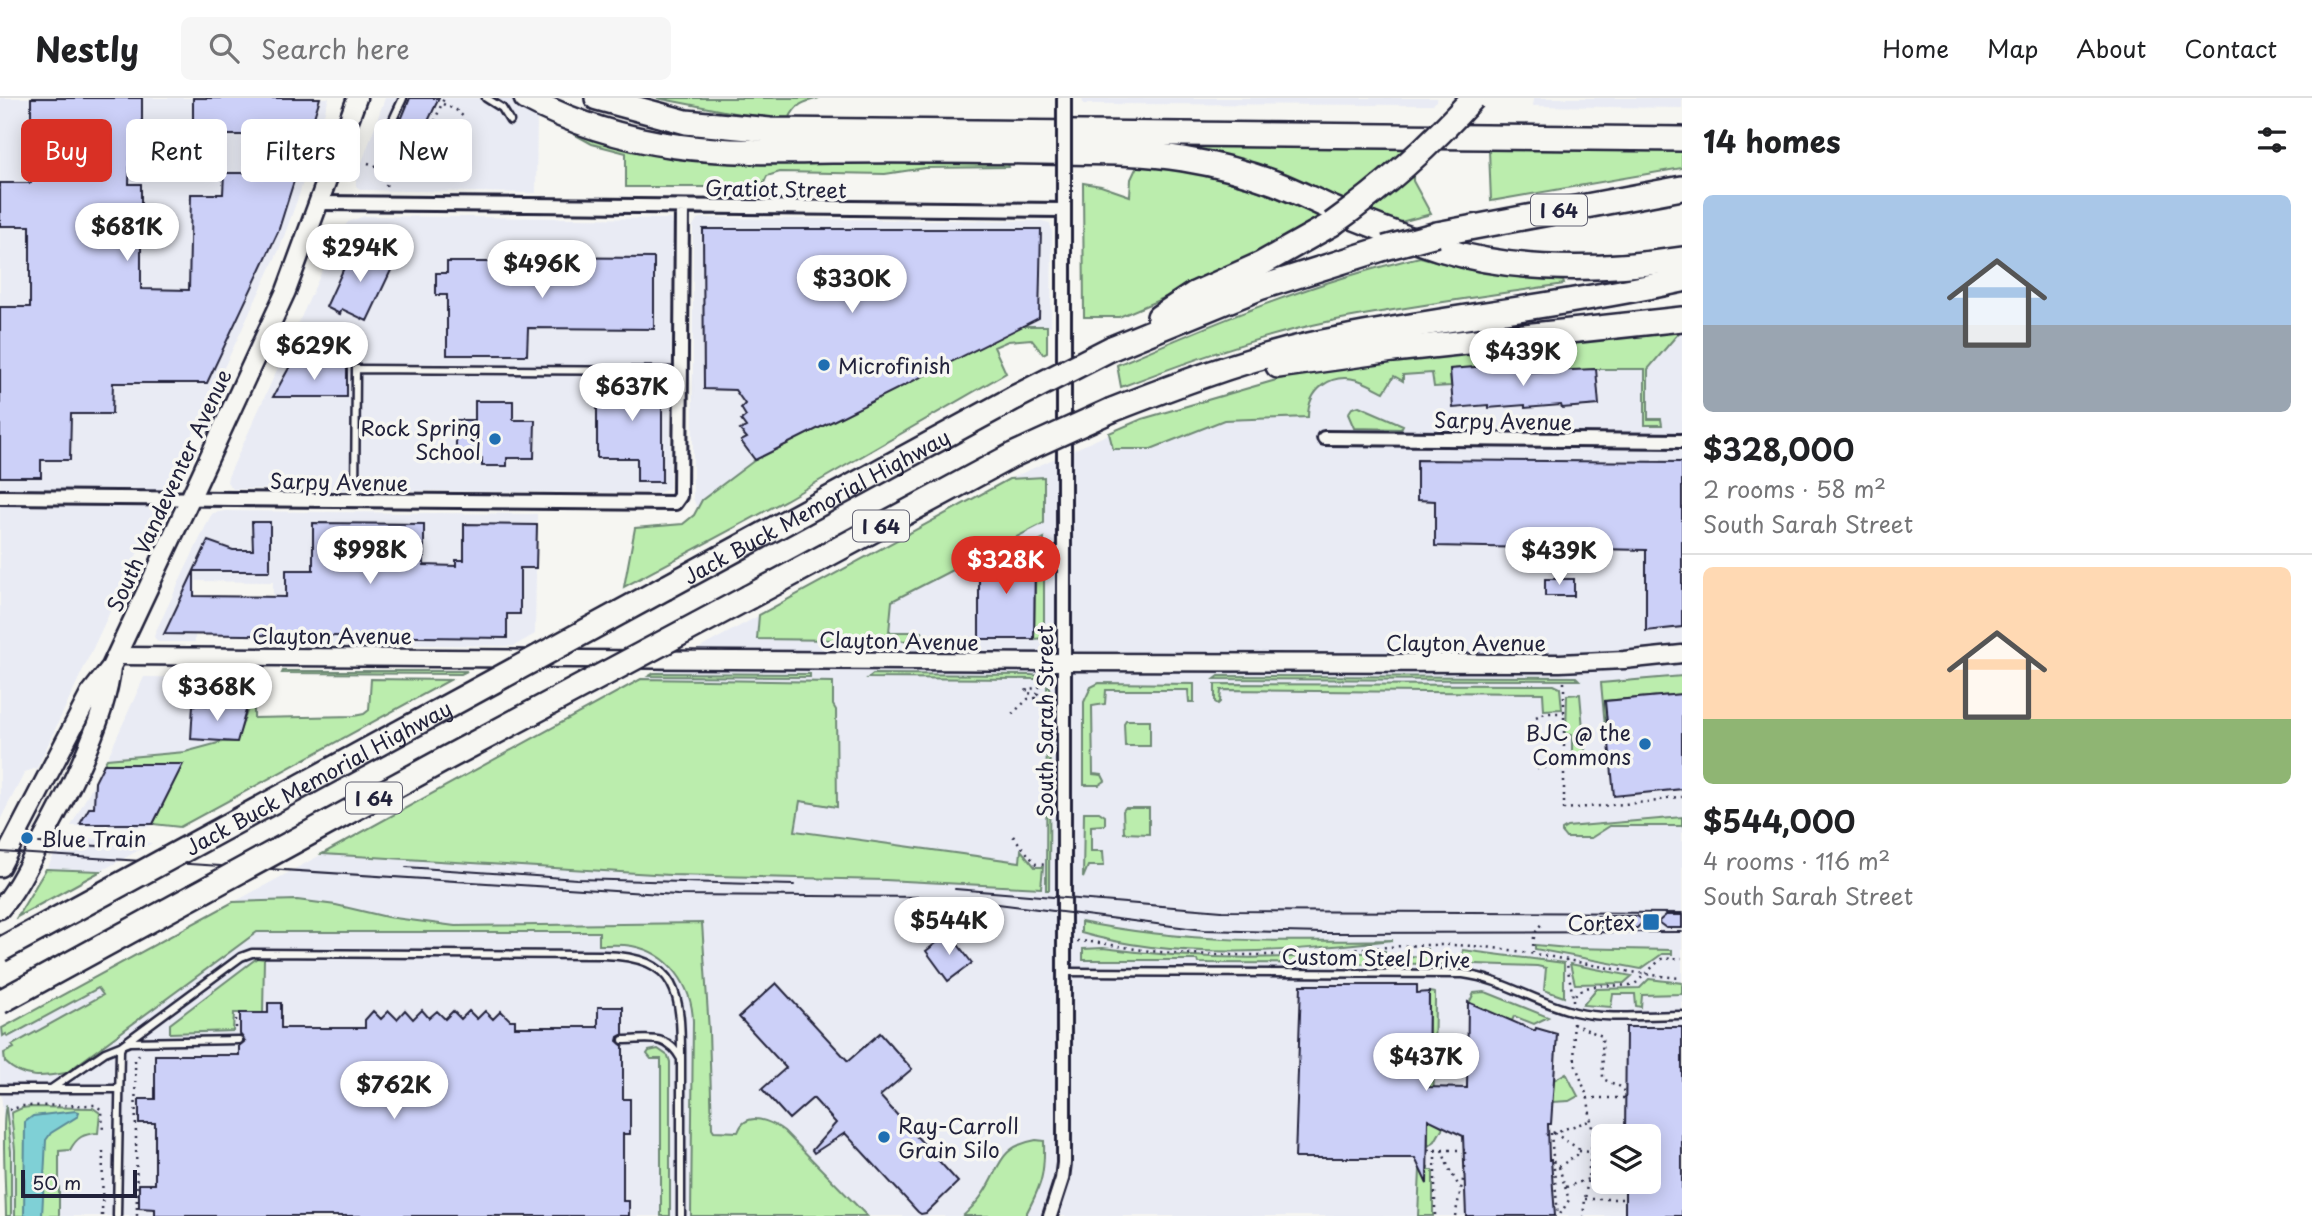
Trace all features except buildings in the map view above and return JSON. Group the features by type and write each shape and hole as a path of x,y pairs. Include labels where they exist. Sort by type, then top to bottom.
{"highway":[{"path":"526,98 591,127 656,144 712,151 754,154 1021,151 1132,153 1181,159 1273,182 1378,227 1439,248 1480,258 1552,267 1612,266 1682,259"},
{"path":"597,98 686,122 770,131 1682,139"},
{"path":"1136,338 1161,315 1186,298 1261,264 1332,224 1403,170 1473,98"},
{"name":"Jack Buck Memorial Highway","path":"0,950 1016,397 1112,348 1258,288 1384,247 1437,234 1682,188"},
{"name":"I 64","path":"0,1002 1013,455 1112,410 1199,378 1306,346 1361,334 1682,280"},
{"path":"1199,378 1393,350 1682,318"}],"main road":[{"name":"South Vandeventer Avenue","path":"0,867 90,694 113,662 190,499 286,291 357,98"},
{"name":"South Vandeventer Avenue","path":"0,909 16,888 54,820 105,700 113,662"}],"street":[{"name":"South Sarah Street","path":"1050,1216 1058,1194 1064,1163 1064,105"},
{"name":"Gratiot Street","path":"320,203 1063,210"},
{"path":"680,371 682,206"},
{"name":"Sarpy Avenue","path":"0,497 672,504 678,501 680,496 680,371"},
{"name":"Sarpy Avenue","path":"1324,438 1682,442"},
{"name":"Clayton Avenue","path":"113,662 1576,663 1682,654"}],"lane":[{"path":"394,119 403,98"},
{"path":"486,98 502,108 510,121"},
{"path":"355,501 356,369 680,371"},
{"path":"117,1216 118,1054 122,1045 241,957 252,953 611,955 645,961 671,982 681,1013 681,1216"},
{"name":"Custom Steel Drive","path":"1063,972 1463,974 1495,981 1573,1012 1594,1015 1682,1015"},
{"path":"51,1089 106,1052 139,1040 239,1040"},
{"path":"623,1040 664,1041 676,1049 681,1059"},
{"path":"0,1089 118,1089"}],"path":[{"path":"437,119 444,98"},
{"path":"443,104 466,119"},
{"path":"368,163 374,165"},
{"path":"386,182 386,186"},
{"path":"1012,714 1028,699 1037,698 1038,694 1026,693 1027,689 1038,688 1046,681"},
{"path":"1564,682 1563,807 1567,810 1682,797"},
{"path":"1536,717 1545,713 1564,713"},
{"path":"1537,768 1611,765"},
{"path":"1013,836 1036,864 1046,865"},
{"path":"1533,953 1534,935 1544,922"},
{"path":"1076,941 1159,952 1200,954 1310,954 1429,944 1485,947 1682,978"},
{"path":"1566,959 1573,999 1576,993 1587,987 1635,984 1661,959 1682,958"},
{"path":"236,1031 236,1018 240,1016"},
{"path":"1587,1098 1625,1098 1623,1088 1603,1079 1602,1036 1573,1023 1575,1063 1587,1098 1591,1124"},
{"path":"137,1216 135,1060 137,1055 145,1051"},
{"path":"9,1110 22,1106 94,1104 102,1110 103,1133"},
{"path":"1546,1135 1591,1120"},
{"path":"1552,1133 1576,1145 1579,1151"},
{"path":"1552,1133 1559,1216"},
{"path":"102,1216 103,1150"},
{"path":"1428,1150 1466,1150 1455,1216"},
{"path":"1435,1150 1435,1216"},
{"path":"1442,1150 1448,1169 1461,1188"},
{"path":"1579,1151 1591,1152"},
{"path":"1554,1170 1579,1151"},
{"path":"1583,1216 1591,1159"},
{"path":"1559,1167 1569,1200 1559,1216"},
{"path":"1566,1187 1588,1179"},
{"path":"1585,1199 1625,1199"}],"shaded area":[{"path":"0,98 329,98 323,119 241,119 241,182 303,182 299,195 279,250 37,768 25,772 0,820"},
{"path":"385,98 511,98 537,112 536,193 361,190 356,186 356,182 360,182 360,168 374,129 374,182 472,182 472,119 377,119"},
{"path":"1082,98 1438,98 1433,105 1083,104"},
{"path":"1534,98 1682,98 1682,108 1533,106"},
{"path":"364,216 670,219 673,225 670,488 658,493 233,489 227,482 228,477 340,232 348,222"},
{"name":"Microfinish","path":"697,219 1050,223 1051,326 1022,326 700,505 698,511 693,498 693,226"},
{"path":"1682,329 1682,1216 6,1216 6,1148 0,1081 0,1030 1009,479 1142,419 1330,367"},
{"path":"213,513 537,514 535,634 514,646 273,643 273,582 196,581 195,642 158,642 154,637 156,631 210,517"},
{"path":"144,677 259,678 237,742 222,742 183,764 153,824 148,827 71,826 107,759"},
{"path":"66,836 152,843 101,871 46,869"}],"green space":[{"path":"657,98 819,98 801,104 789,119 739,114"},
{"path":"537,112 580,132 1007,160 1009,167 925,168 885,174 780,172 767,176 762,187 626,187 626,153 592,144 554,123 538,118"},
{"path":"1154,144 1286,144 1411,149 1344,204"},
{"path":"1682,149 1682,168 1491,201 1489,150"},
{"path":"1139,162 1234,183 1323,219 1244,264 1119,317 1084,317 1083,183 1130,196 1131,179"},
{"path":"1413,175 1413,181 1431,214 1397,223 1368,211"},
{"path":"1420,257 1479,272 1563,281 1564,284 1304,327 1224,350 1121,387 1117,365 1304,290"},
{"path":"1022,326 1047,326 1047,352 1043,354 1031,339 1008,341 994,347 1006,373 786,500 624,587 635,528 683,524 694,515 702,500 755,460"},
{"path":"1682,329 1648,369 1648,419 1661,419 1662,425 1645,425 1645,369 1559,372 1558,369 1523,372 1522,367 1487,370 1487,367 1450,369 1451,386 1434,387 1432,373 1403,375 1403,381 1394,376 1384,392 1358,380 1338,379 1322,385 1316,391 1308,417 1224,420 1151,449 1113,449 1109,433 1142,419 1330,367"},
{"path":"1359,406 1403,425 1401,429 1354,428 1348,414 1352,408"},
{"path":"1044,477 1044,523 892,601 889,632 922,632 925,641 757,639 759,615 1009,479"},
{"path":"1044,538 1044,638 1034,639 1036,542"},
{"path":"467,671 461,674 282,673"},
{"path":"654,673 810,674 810,677 649,676"},
{"path":"873,674 1031,675 1041,676 1041,679 868,678"},
{"path":"1219,676 1576,677 1579,680 1215,679"},
{"path":"1682,676 1682,694 1605,701 1605,726 1601,683"},
{"path":"259,678 254,718 354,716 369,710 371,679 450,680 180,827 153,824 182,765 104,764 107,759 185,752 222,742 236,742"},
{"path":"641,679 833,682 833,705 836,710 837,807 800,801 795,831 1020,862 1021,850 1035,867 1043,867 1041,888 885,880 670,875 322,854"},
{"path":"1099,683 1194,684 1194,702 1189,702 1188,690 1106,690 1105,704 1092,706 1093,774 1102,775 1105,781 1099,785 1084,785 1084,702 1091,687"},
{"path":"1215,684 1554,685 1560,688 1562,709 1544,710 1543,693 1221,690 1218,704 1215,702"},
{"path":"1047,686 1050,686 1049,890 1046,890"},
{"path":"1580,694 1586,763 1567,765 1567,757 1572,756 1572,735 1566,734 1567,695"},
{"path":"1126,720 1150,720 1150,746 1125,746"},
{"path":"1125,808 1149,808 1149,834 1124,833"},
{"path":"1084,812 1099,812 1105,816 1105,825 1091,826 1091,851 1103,851 1104,866 1088,866 1083,878"},
{"path":"1682,817 1682,826 1610,826 1591,838 1566,838 1562,833 1567,827"},
{"path":"46,869 101,871 17,917"},
{"path":"297,900 336,905 387,917 455,926 702,923 712,1128 714,1131 738,1132 744,1123 754,1119 776,1126 867,1216 691,1216 692,1008 683,984 668,964 645,950 632,946 599,945 599,932 257,932 66,1073 41,1076 26,1074 5,1062 4,1053 14,1048 12,1045 103,995 98,988 8,1037 6,1034 3,1036 2,1028 233,902"},
{"path":"1081,922 1158,934 1236,940 1393,940 1315,948 1197,951 1119,942 1081,933"},
{"path":"1535,945 1672,950 1672,954 1662,954 1641,969 1535,949"},
{"path":"1103,948 1244,958 1385,951 1385,957 1421,956 1421,949 1427,949 1427,956 1462,957 1463,950 1564,963 1564,997 1544,990 1546,968 1537,966 1083,960 1083,949"},
{"path":"257,958 264,959 263,1013 234,1013 233,1031 170,1033 170,1024"},
{"path":"1570,964 1632,976 1624,983 1575,984"},
{"path":"1649,979 1682,983 1682,994 1642,995 1641,1007 1636,1006 1635,994 1613,994 1611,1007 1583,1005 1596,989 1640,988"},
{"path":"1429,992 1435,993 1433,1120 1443,1127 1435,1141 1428,1146"},
{"path":"1484,992 1548,1017 1534,1024 1514,1016 1512,1021 1468,1005 1474,993"},
{"path":"658,1049 668,1056 670,1062 670,1216 661,1216 661,1059 651,1059 647,1054"},
{"path":"1566,1073 1578,1096 1569,1101 1552,1102 1554,1080"},
{"path":"6,1107 11,1151 11,1216 6,1216"},
{"path":"30,1107 93,1108 100,1113 98,1133 81,1137 70,1150 59,1151 59,1216 15,1216 15,1150 11,1113"},
{"path":"1044,1141 1043,1172 1025,1216 963,1216 980,1198 1007,1153 1023,1143"},
{"path":"1428,1167 1428,1170 1433,1170 1433,1216 1418,1216 1420,1169"}],"water":[{"path":"79,1112 78,1116 51,1133 46,1140 42,1216 24,1216 25,1122 33,1116"}],"tram line":[{"path":"39,843 99,846"},
{"path":"0,852 677,895 927,897 1204,930 1324,933 1682,932"},
{"path":"406,867 577,879 794,885"},
{"path":"955,889 1222,911 1682,913"}],"place":[{"name":"Microfinish","path":"824,365"},
{"name":"Rock Spring School","path":"495,439"},
{"name":"BJC @ the Commons","path":"1645,744"},
{"name":"Blue Train","path":"27,838"},
{"name":"Cortex","path":"1651,922"},
{"name":"Ray-Carroll Grain Silo","path":"884,1137"}]}
